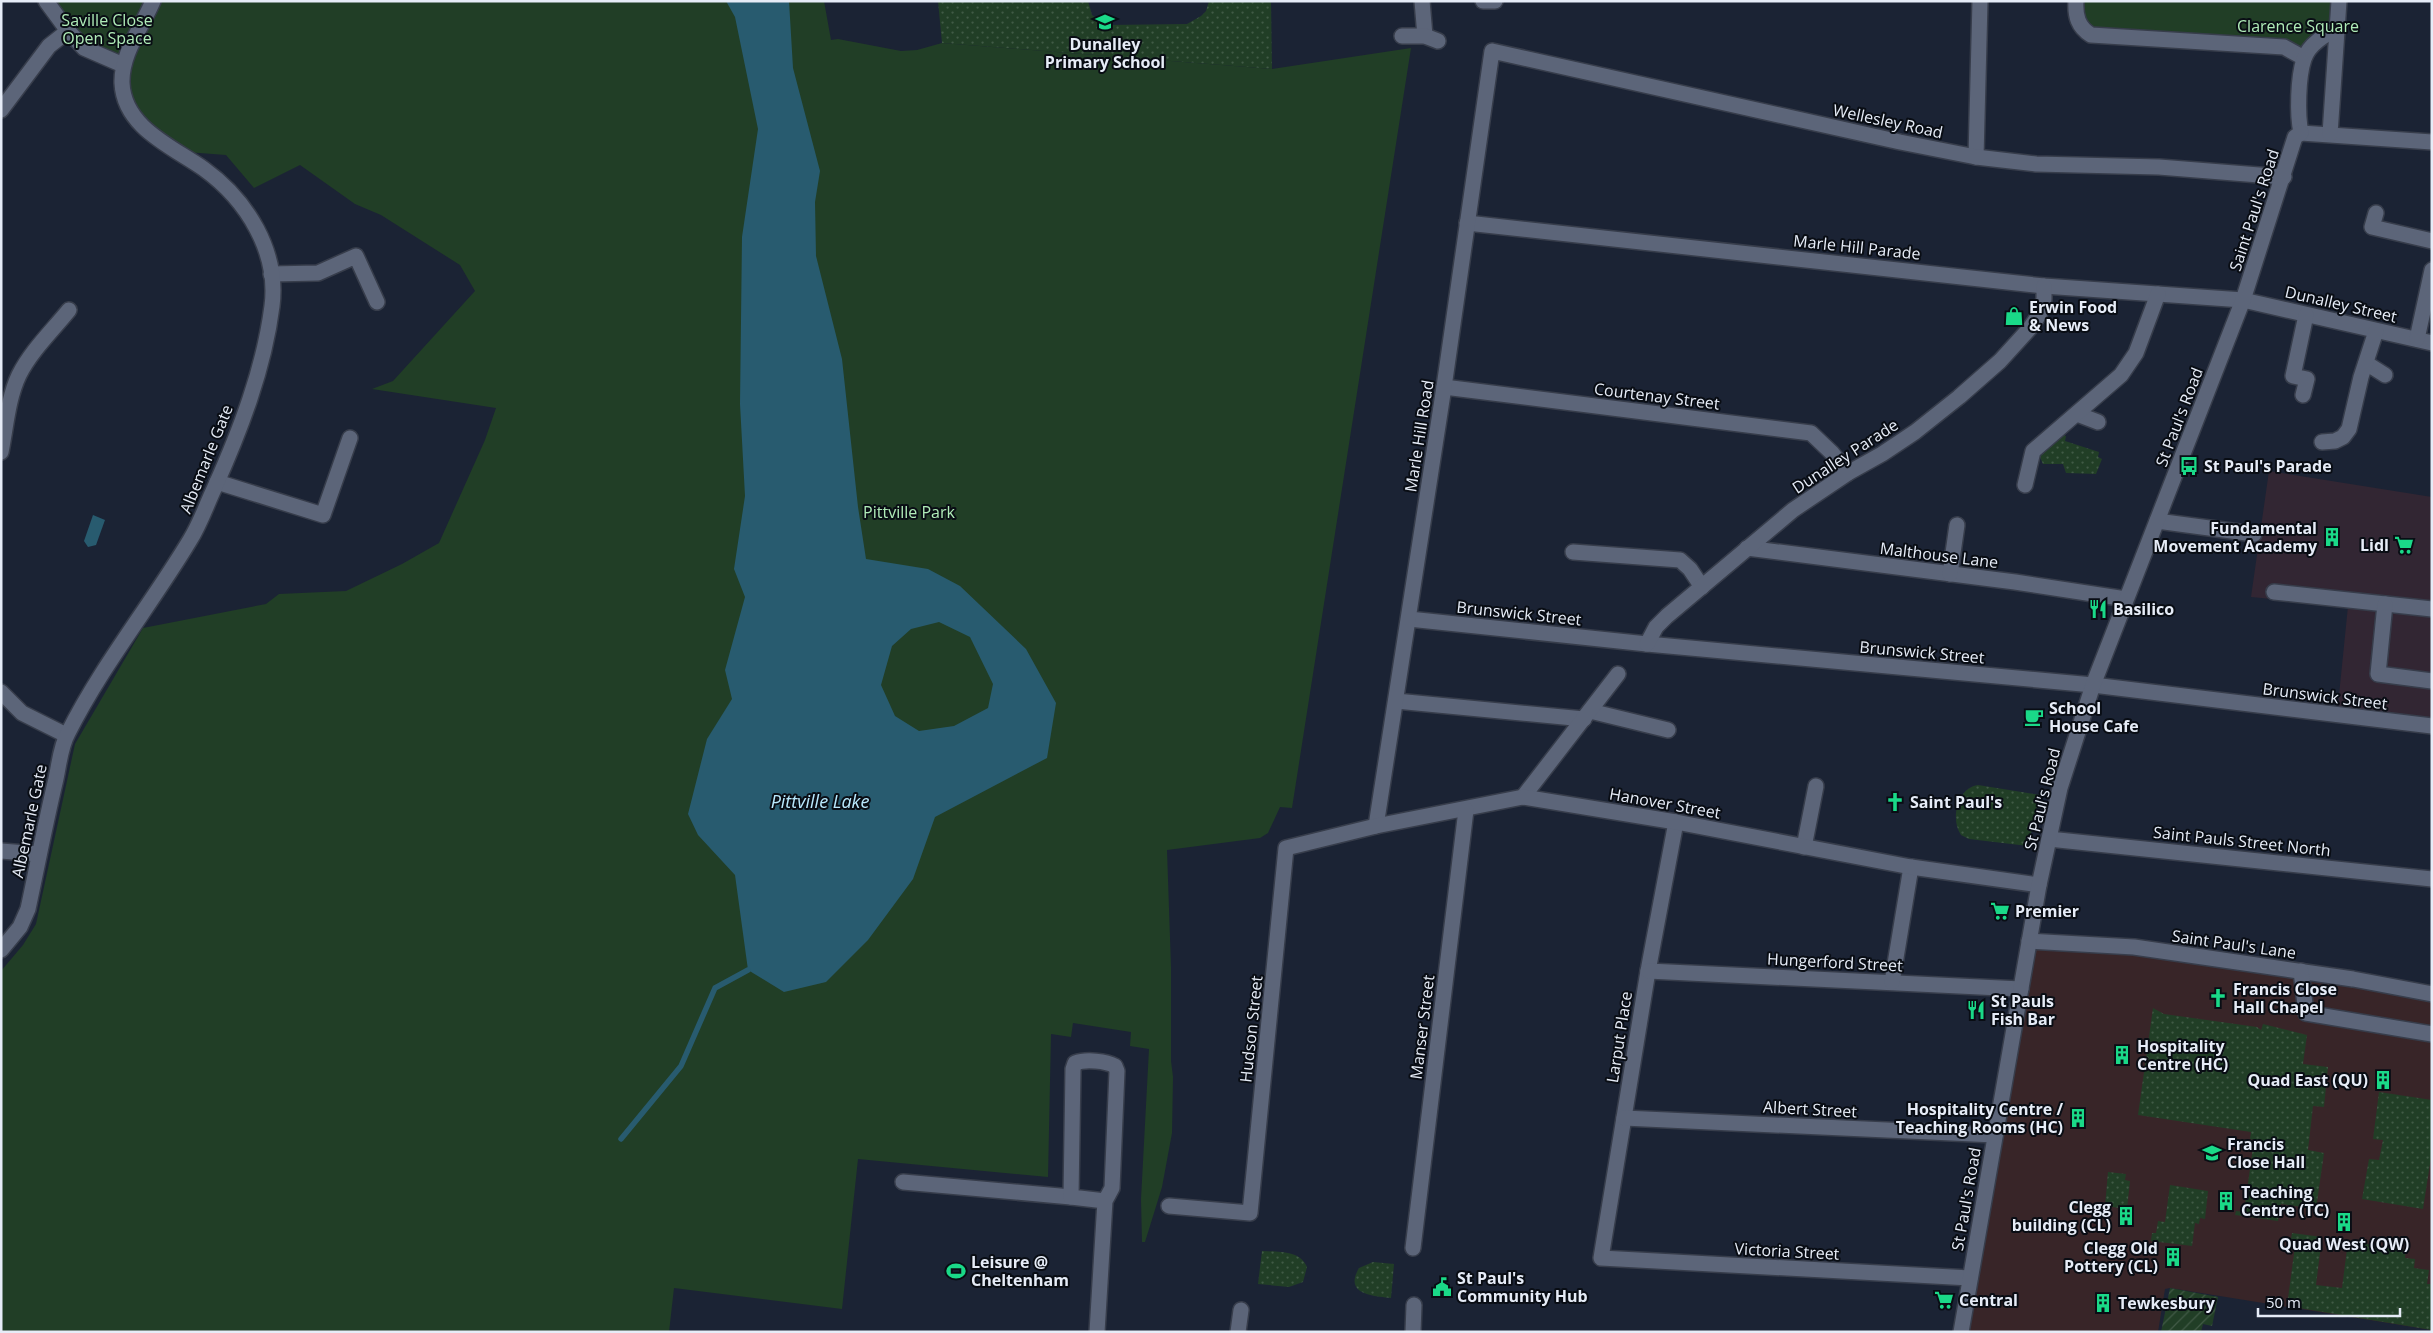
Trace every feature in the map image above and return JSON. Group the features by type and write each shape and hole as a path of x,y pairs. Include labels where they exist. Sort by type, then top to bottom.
{"street":[{"path":"46,1 68,31 92,53 123,64"},
{"name":"Albemarle Gate","path":"1,950 20,927 28,910 66,735 100,677 192,537 229,455 258,373 272,306 272,274 263,242 256,226 235,198 204,169 157,139 129,108 122,83 123,64 153,1"},
{"path":"1402,36 1432,39 1422,1"},
{"path":"1483,1 1495,1"},
{"path":"1976,157 1980,1"},
{"path":"2076,1 2075,11 2078,21 2082,30 2091,35 2284,47 2304,58"},
{"path":"2330,134 2339,1"},
{"path":"2338,28 2321,37 2304,58 2298,114 2301,132 2432,142"},
{"path":"1,110 50,46 68,31"},
{"name":"Wellesley Road","path":"1492,51 1890,140 1976,157 2036,164 2159,167 2284,176"},
{"name":"Marle Hill Road","path":"1376,826 1444,387 1492,51"},
{"name":"Saint Paul's Road","path":"2243,300 2284,176 2295,136 2301,132"},
{"path":"2376,213 2372,228 2432,241"},
{"name":"Marle Hill Parade","path":"1467,223 2044,286 2243,300"},
{"path":"272,274 318,273 356,256 377,302"},
{"path":"2424,341 2432,270"},
{"name":"Dunalley Parade","path":"1646,644 1656,627 1793,510 1848,473 1882,454 1915,432 2000,361 2039,315 2044,299 2044,286"},
{"path":"2025,485 2032,451 2121,376 2130,365 2158,294"},
{"name":"Dunalley Street","path":"2243,300 2424,341"},
{"name":"St Paul's Road","path":"1961,1332 2039,885 2060,788 2093,685 2243,300"},
{"path":"1,452 13,394 19,376 39,346 69,310"},
{"path":"2303,395 2307,379 2293,376 2306,314"},
{"path":"2322,442 2335,441 2343,437 2349,429 2376,331"},
{"path":"2366,363 2386,375"},
{"name":"Courtenay Street","path":"1444,387 1811,433 1832,453 1848,473"},
{"path":"2077,414 2098,422"},
{"path":"217,482 323,515 350,438"},
{"path":"2157,521 2254,534"},
{"path":"1950,574 1957,525"},
{"name":"Malthouse Lane","path":"1747,548 2126,599"},
{"path":"1573,552 1680,560 1690,569 1702,587"},
{"path":"2274,592 2432,609"},
{"path":"2385,604 2378,674 2432,680"},
{"name":"Brunswick Street","path":"1409,620 2093,685 2432,726"},
{"path":"1523,797 1618,674"},
{"path":"1,692 22,713 66,735"},
{"path":"1396,701 1587,715 1668,730"},
{"path":"1804,847 1816,786"},
{"name":"Hanover Street","path":"1286,848 1376,826 1466,810 1523,797 1676,822 1911,866 2039,885"},
{"name":"Manser Street","path":"1413,1248 1466,810"},
{"name":"Larput Place","path":"1601,1258 1648,971 1676,822"},
{"name":"Saint Pauls Street North","path":"2048,839 2432,878"},
{"name":"Hudson Street","path":"1169,1206 1250,1214 1286,848"},
{"path":"1,851 39,854"},
{"path":"1892,982 1911,866"},
{"name":"Saint Paul's Lane","path":"2029,941 2134,946 2301,971 2432,994"},
{"name":"Hungerford Street","path":"1648,971 2021,989"},
{"path":"2301,971 2306,1012 2432,1034"},
{"path":"1071,1197 1073,1069 1075,1063 1081,1061 1111,1063 1117,1071 1114,1159 1112,1188 1105,1201 1097,1332"},
{"name":"Albert Street","path":"1624,1118 1995,1135"},
{"path":"903,1182 1105,1201"},
{"name":"Victoria Street","path":"1601,1258 1970,1278"},
{"path":"1413,1332 1414,1305"},
{"path":"1238,1332 1241,1310"}],"shaded area":[{"path":"2269,471 2432,497 2432,723 2337,715 2348,606 2251,597"},
{"name":"Francis Close Hall","path":"2029,941 2134,947 2432,994 2432,1330 2170,1288 2165,1289 2158,1332 1961,1332"}],"green space":[{"name":"Pittville Park","path":"46,1 824,1 831,40 838,39 901,51 917,50 942,43 1272,69 1411,48 1292,808 1280,807 1268,833 1260,838 1167,850 1171,967 1171,1061 1173,1077 1172,1133 1162,1187 1145,1242 1142,1242 1141,1199 1149,1049 1130,1046 1131,1032 1073,1023 1071,1037 1051,1034 1048,1177 858,1159 842,1309 674,1288 669,1332 1,1332 1,971 23,945 36,924 75,744 143,628 266,604 279,594 346,591 402,564 439,543 485,440 496,408 372,389 393,381 475,291 460,265 381,215 355,204 300,165 254,188 226,155 173,151 134,116 123,65 92,53"},
{"name":"Dunalley Primary School","path":"938,1 1088,1 1092,15 1107,25 1187,24 1206,11 1209,1 1271,1 1272,69 942,43"},
{"name":"Clarence Square","path":"2076,1 2339,1 2338,28 2304,58 2294,52 2091,35"},
{"path":"2060,433 2066,436 2065,441 2099,452 2098,457 2102,459 2096,474 2066,473 2063,464 2043,464 2039,455"},
{"path":"1978,785 2040,795 2028,846 1969,839 1961,835 1956,821 1957,805 1965,792 1971,787"},
{"path":"2153,1008 2164,1014 2257,1027 2261,1030 2263,1024 2307,1035 2303,1064 2328,1067 2324,1107 2313,1106 2308,1150 2324,1153 2316,1209 2281,1204 2278,1221 2235,1215 2236,1211 2244,1212 2254,1140 2250,1139 2251,1132 2138,1115"},
{"path":"2379,1092 2432,1100 2432,1151 2423,1209 2362,1199 2369,1159 2379,1160 2383,1140 2373,1139"},
{"path":"2108,1172 2126,1174 2125,1180 2130,1181 2127,1209 2105,1206"},
{"path":"2170,1185 2208,1191 2205,1219 2200,1218 2199,1224 2195,1223 2192,1246 2151,1241 2152,1233 2156,1233 2158,1221 2165,1222"},
{"path":"2292,1233 2322,1237 2316,1285 2342,1288 2348,1241 2406,1250 2405,1258 2415,1259 2414,1268 2429,1270 2427,1284 2432,1284 2432,1330 2287,1306 2295,1246 2290,1245"},
{"path":"1262,1251 1288,1253 1299,1257 1307,1267 1303,1282 1289,1287 1258,1284"},
{"path":"1373,1262 1394,1264 1391,1298 1369,1295 1358,1289 1355,1284 1355,1277 1359,1268"},
{"path":"2170,1288 2218,1297 2212,1326 2203,1324 2201,1332 2161,1332"}],"water":[{"name":"Pittville Lake","path":"726,1 789,1 793,68 820,171 815,202 816,256 842,359 858,507 866,559 928,569 960,586 1026,649 1056,703 1047,758 935,817 913,879 868,940 826,982 784,992 748,970 735,875 698,835 688,814 707,739 732,699 725,670 745,597 734,569 745,496 740,404 742,237 758,129 735,17","holes":["939,622 970,637 993,684 988,708 954,726 919,731 895,716 881,685 892,646 911,629"]},
{"path":"93,515 105,520 96,545 88,547 84,541"}],"waterway":[{"path":"621,1139 681,1066 715,988 748,970"}],"place":[{"name":"Dunalley Primary School","path":"1105,22"},
{"name":"Erwin Food & News","path":"2014,316"},
{"name":"St Paul's Parade","path":"2189,466"},
{"name":"Fundamental Movement Academy","path":"2332,537"},
{"name":"Lidl","path":"2404,545"},
{"name":"Basilico","path":"2098,609"},
{"name":"School House Cafe","path":"2034,717"},
{"name":"Saint Paul's","path":"1895,802"},
{"name":"Premier","path":"2000,911"},
{"name":"Francis Close Hall Chapel","path":"2218,998"},
{"name":"St Pauls Fish Bar","path":"1976,1010"},
{"name":"Hospitality Centre (HC)","path":"2122,1055"},
{"name":"Quad East (QU)","path":"2383,1080"},
{"name":"Hospitality Centre / Teaching Rooms (HC)","path":"2078,1118"},
{"name":"Francis Close Hall","path":"2212,1153"},
{"name":"Teaching Centre (TC)","path":"2226,1201"},
{"name":"Clegg building (CL)","path":"2126,1216"},
{"name":"Quad West (QW)","path":"2344,1222"},
{"name":"Clegg Old Pottery (CL)","path":"2173,1257"},
{"name":"Leisure @ Cheltenham","path":"956,1271"},
{"name":"St Paul's Community Hub","path":"1442,1287"},
{"name":"Central","path":"1944,1300"},
{"name":"Tewkesbury","path":"2103,1303"}],"park label":[{"name":"Saville Close Open Space","path":"107,29"}]}
